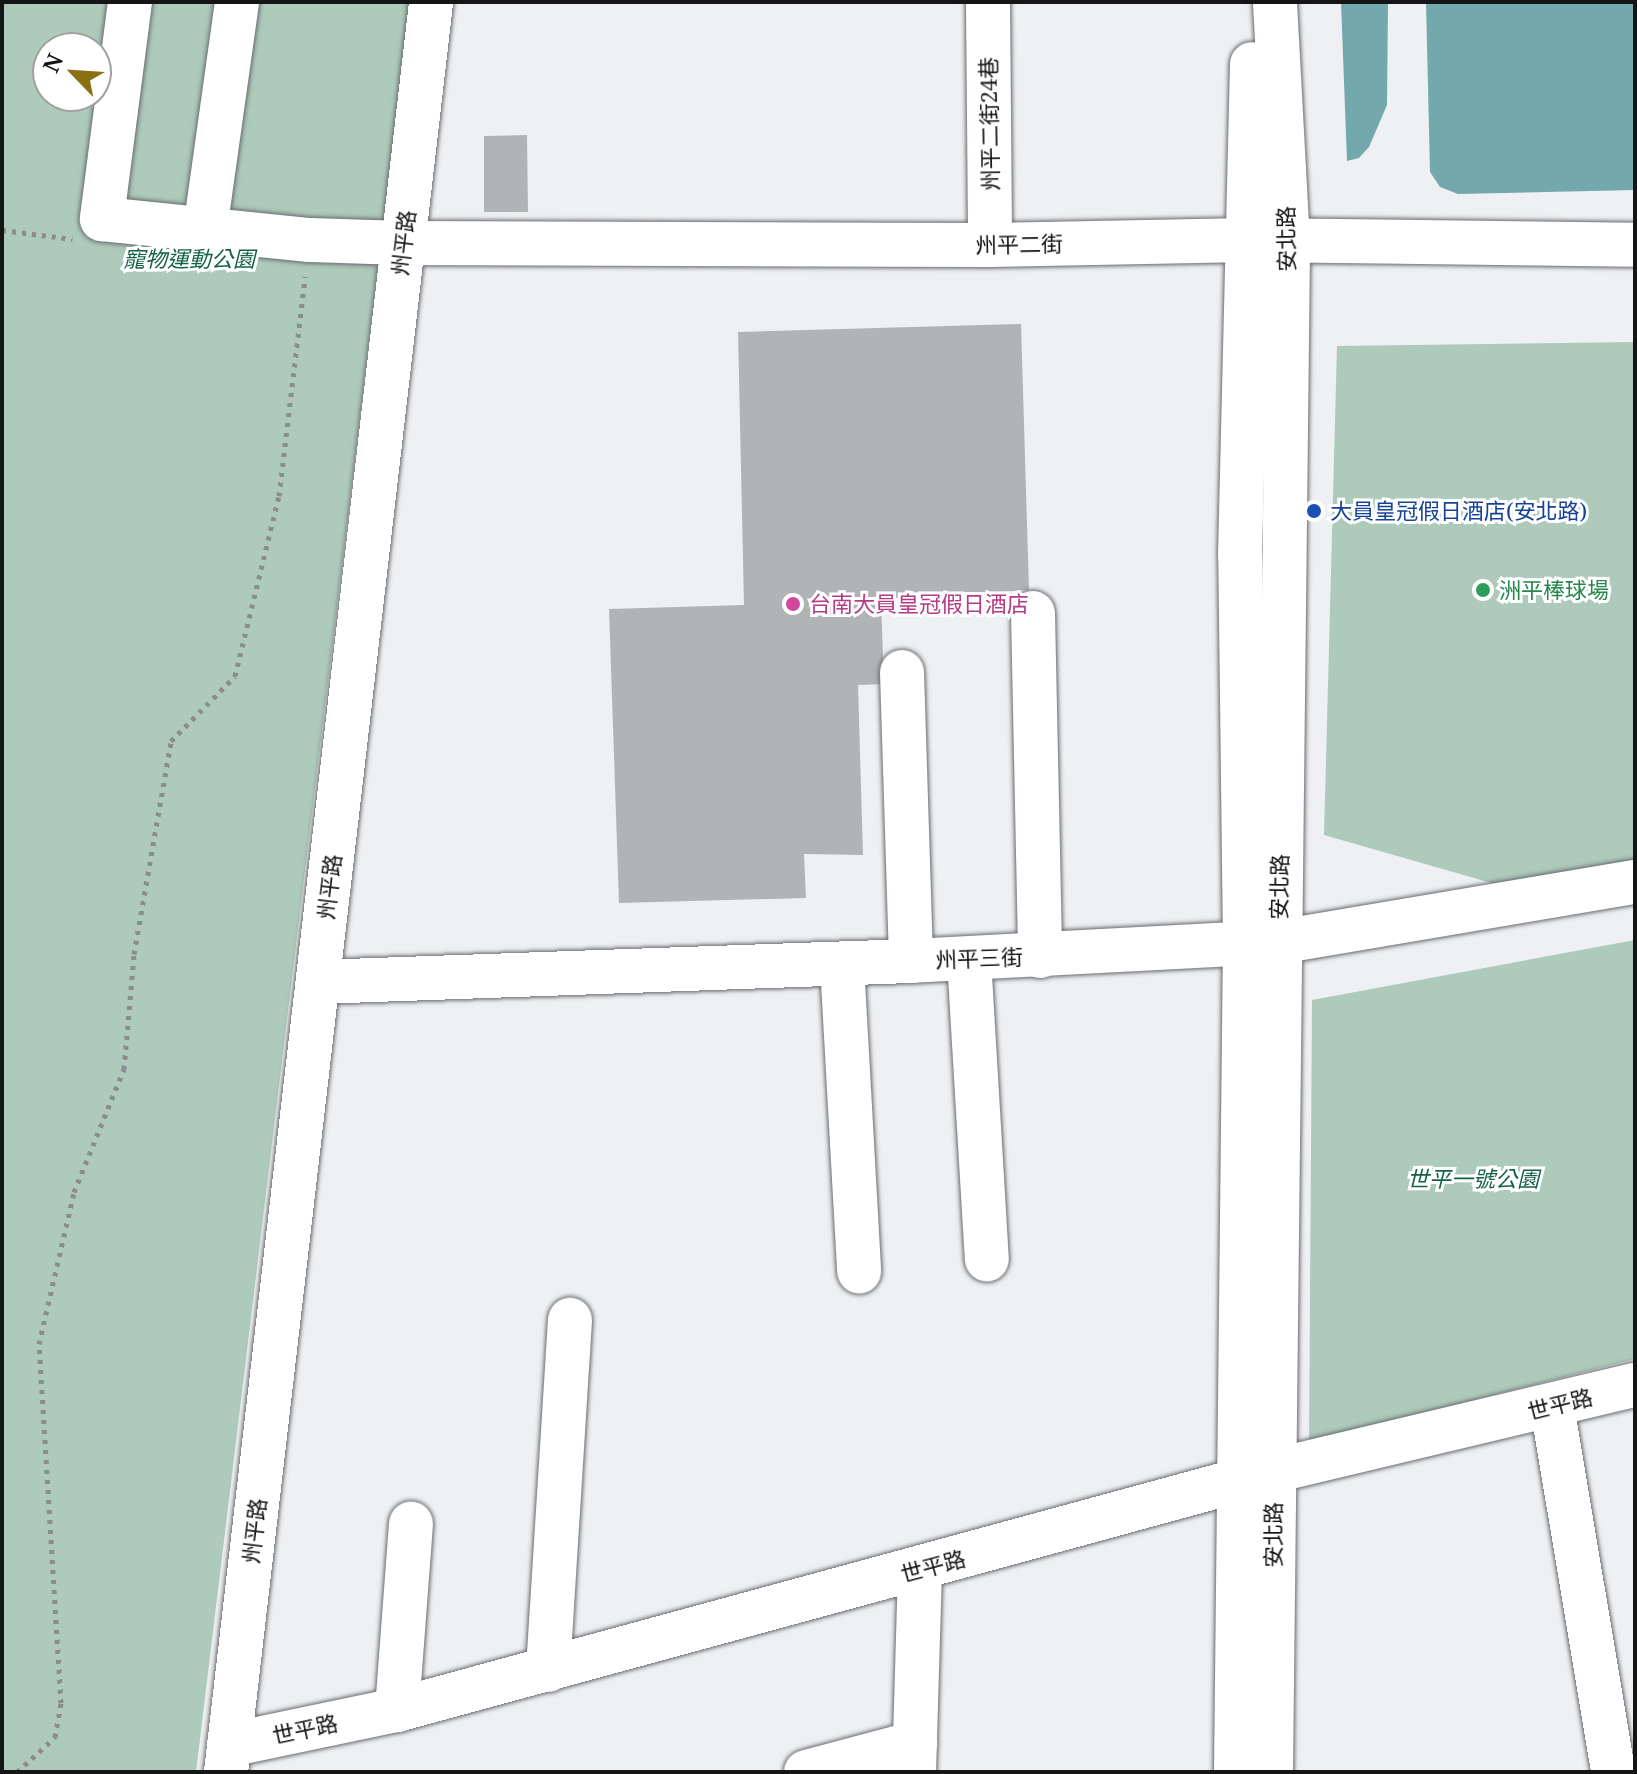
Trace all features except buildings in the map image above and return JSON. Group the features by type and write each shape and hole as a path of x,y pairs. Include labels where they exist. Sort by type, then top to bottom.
{"street":[{"path":"102,219 130,2"},
{"path":"205,230 237,2"},
{"name":"州平路","path":"228,1758 431,2"},
{"name":"州平二街24巷","path":"988,2 990,245"},
{"name":"安北路","path":"1253,2 1268,242"},
{"name":"安北路","path":"1236,1772 1256,1476 1268,242 1275,2"},
{"name":"州平二街","path":"102,219 310,240 403,243 990,245 1268,242 1635,245"},
{"path":"1033,613 1040,956"},
{"path":"902,672 911,961"},
{"name":"州平三街","path":"318,982 1040,956 1262,942 1635,882"},
{"path":"969,959 987,1259"},
{"path":"842,964 859,1272"},
{"path":"548,1670 570,1320"},
{"name":"世平路","path":"228,1758 1256,1476 1635,1385"},
{"path":"1552,1406 1619,1707 1613,1772"},
{"name":"安北路","path":"1256,1476 1271,1772"},
{"path":"397,1710 411,1524"},
{"path":"806,1772 915,1758 920,1570"}],"path":[{"path":"2,230 78,240 102,219"},
{"path":"17,1772 55,1737 61,1703 39,1344 74,1192 124,1069 134,954 171,741 235,676 275,511 310,240"}],"green space":[{"name":"寵物運動公園","path":"2,2 410,2 196,1772 2,1772"},
{"name":"洲平棒球場","path":"1635,342 1635,872 1495,884 1324,835 1337,346"},
{"name":"世平一號公園","path":"1635,940 1635,1359 1309,1442 1312,1000"}],"water":[{"path":"1341,2 1388,2 1387,105 1369,147 1359,158 1347,161"},
{"path":"1426,2 1635,2 1635,190 1458,194 1440,187 1430,172"}],"place":[{"name":"大員皇冠假日酒店(安北路)","path":"1314,511"},
{"name":"洲平棒球場","path":"1483,590"},
{"name":"台南大員皇冠假日酒店","path":"793,604"}]}
